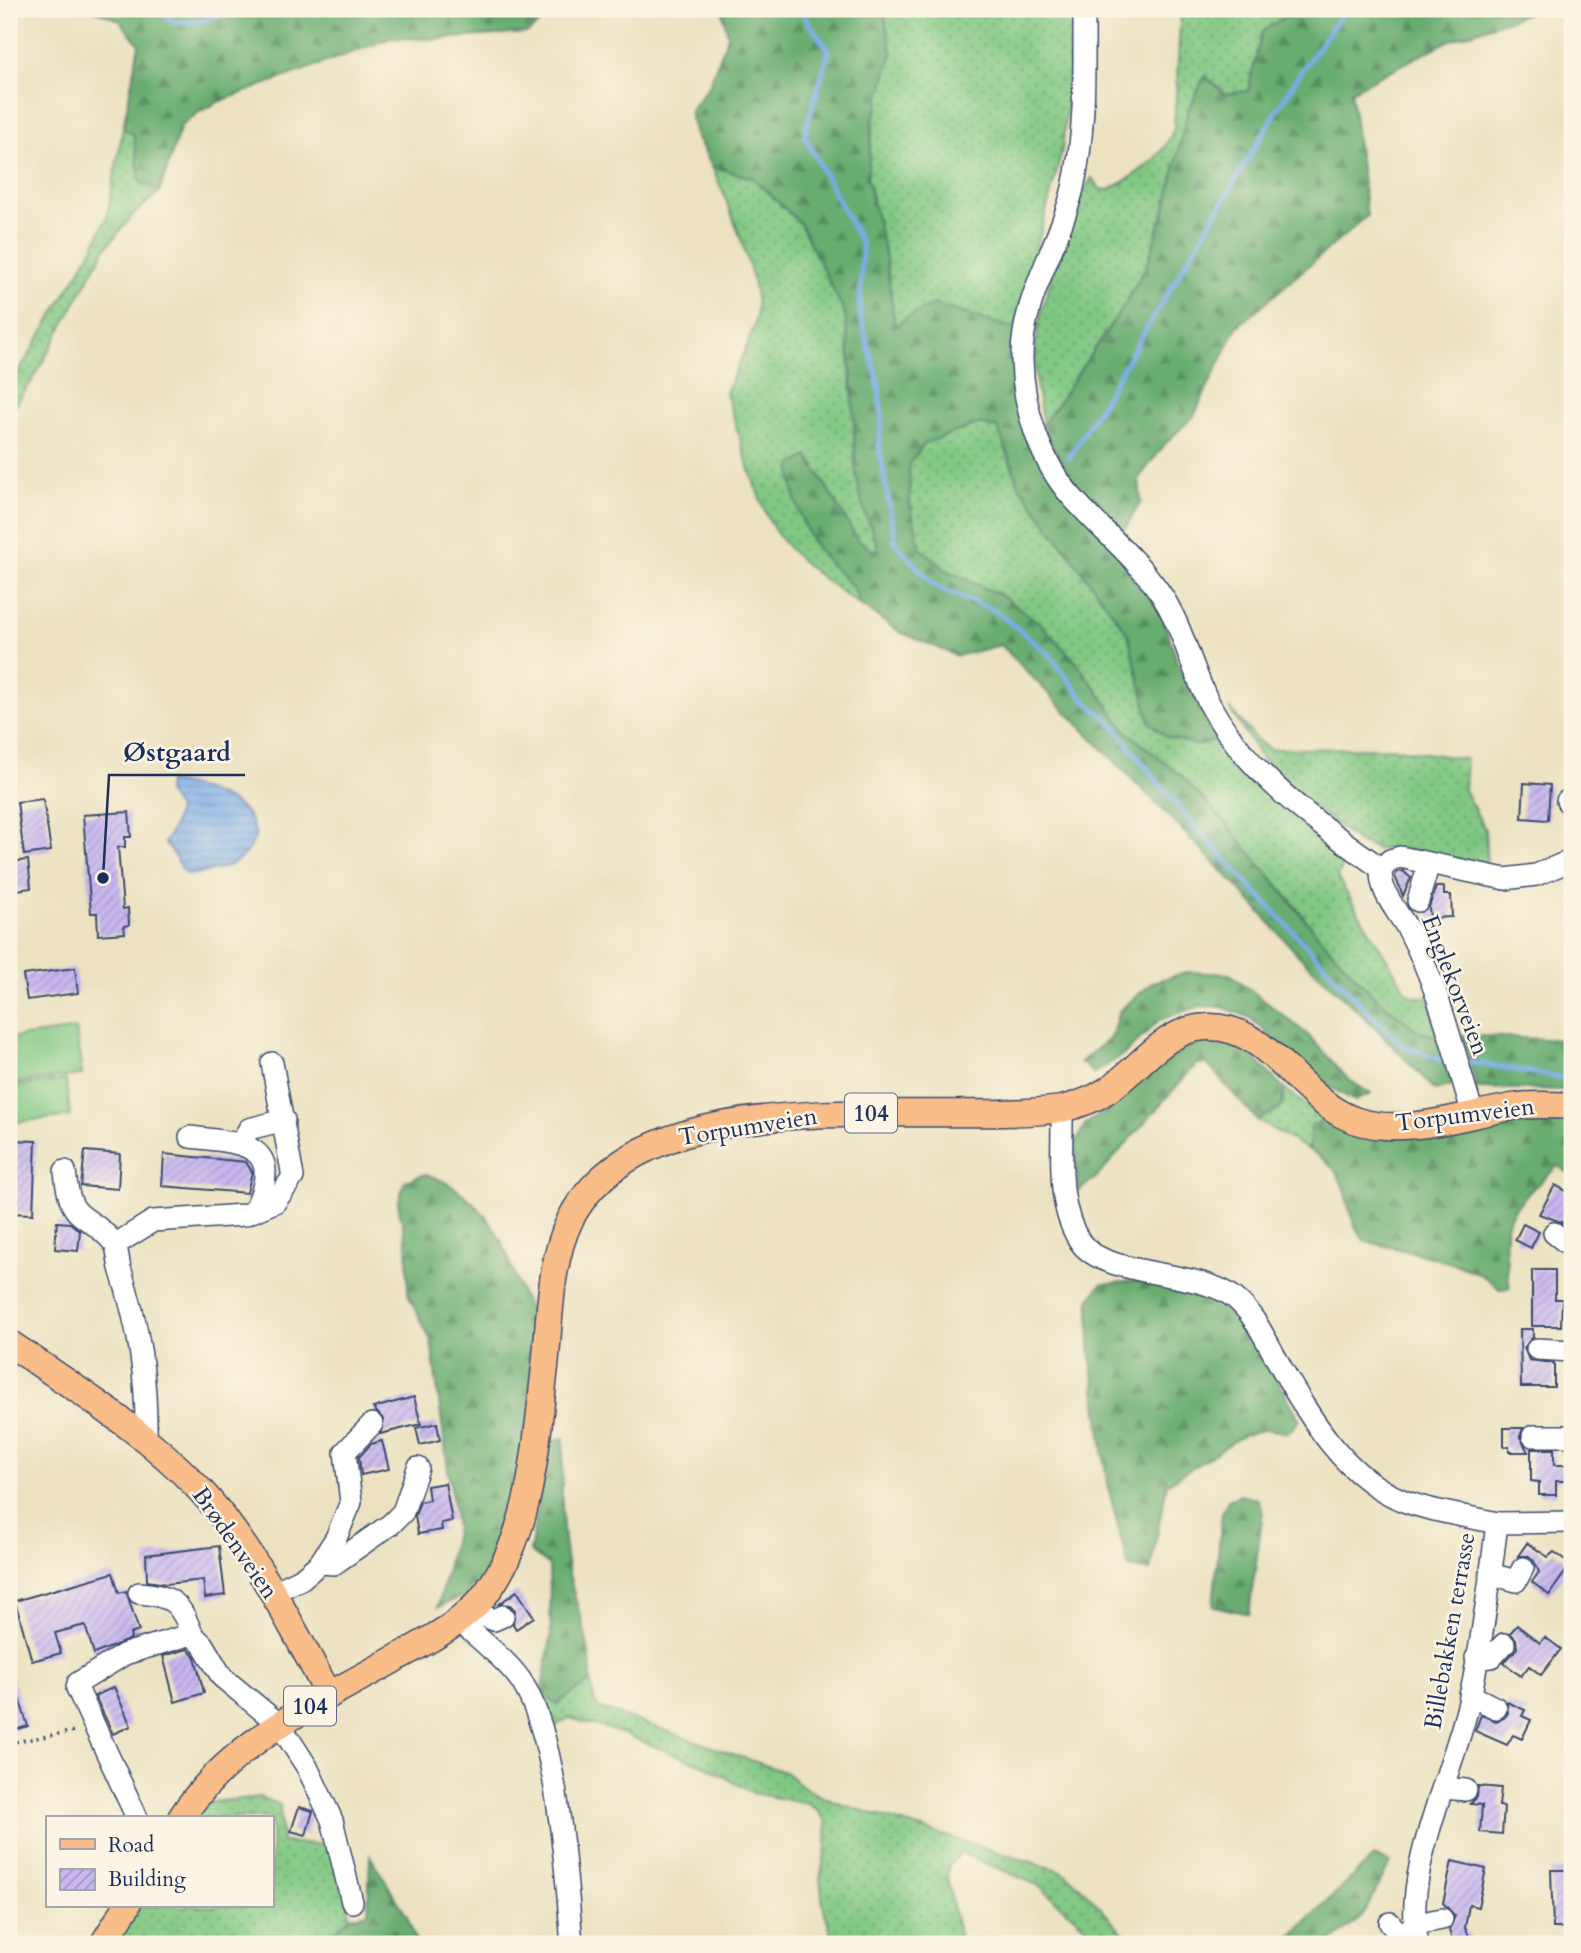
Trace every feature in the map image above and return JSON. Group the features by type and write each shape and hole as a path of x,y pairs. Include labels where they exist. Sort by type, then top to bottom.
{"main road":[{"name":"Torpumveien","path":"183,1816 211,1780 247,1748 280,1724 465,1616 490,1589 506,1558 531,1479 556,1271 566,1230 580,1202 615,1165 652,1145 708,1128 835,1114 1062,1109 1095,1099 1164,1042 1184,1031 1205,1026 1243,1034 1326,1104 1353,1120 1383,1126 1531,1105 1572,1106"},
{"name":"Brødenveien","path":"9,1343 146,1438 211,1502 272,1592 329,1695"},
{"path":"103,1944 126,1908"}],"street":[{"path":"1084,9 1081,125 1072,189 1032,294 1024,332 1024,387 1033,425 1053,471 1069,495 1150,578 1168,603 1200,685 1222,724 1287,796 1319,825 1382,869 1390,860 1400,857 1505,879 1536,875 1572,860"},
{"path":"1418,901 1429,863"},
{"name":"Englekorveien","path":"1382,869 1385,891 1418,948 1437,999 1473,1114"},
{"path":"116,1244 153,1221 207,1219 254,1211 275,1202 293,1177 272,1063"},
{"path":"1062,1109 1066,1206 1069,1219 1091,1254 1112,1264 1200,1280 1232,1295 1261,1332 1316,1427 1351,1465 1376,1486 1404,1501 1497,1523"},
{"path":"241,1143 249,1129 284,1120"},
{"path":"190,1137 241,1143 260,1156 266,1170 265,1187 254,1211"},
{"path":"65,1171 68,1198 75,1210 116,1244 142,1345 147,1390 146,1438"},
{"path":"1554,1233 1572,1247"},
{"path":"1537,1349 1572,1351"},
{"path":"272,1592 301,1579 320,1563 351,1502 345,1452 372,1424"},
{"path":"1533,1436 1572,1436"},
{"path":"320,1563 334,1564 391,1524 403,1512 418,1468"},
{"name":"Billebakken terrasse","path":"1417,1934 1414,1905 1419,1871 1470,1695 1497,1523 1572,1522"},
{"path":"1491,1574 1516,1581 1523,1568"},
{"path":"139,1593 158,1595 176,1602 183,1611 192,1634 203,1645 222,1677 280,1724 320,1790 331,1820 352,1902"},
{"path":"465,1616 494,1620 503,1616"},
{"path":"465,1616 522,1681 537,1711 557,1815 572,1944"},
{"path":"136,1816 77,1688 78,1683 125,1654 192,1634"},
{"path":"1476,1658 1492,1657 1504,1644"},
{"path":"1470,1695 1496,1708"},
{"path":"1444,1788 1466,1790"},
{"path":"1390,1923 1400,1936 1417,1934 1442,1919"}],"path":[{"path":"9,1743 50,1734 95,1729"}],"green space":[{"path":"92,9 556,9 528,33 433,39 391,38 218,102 181,126 160,191 140,182 134,135 123,128 139,44 119,20"},
{"path":"722,9 883,9 892,52 873,122 867,177 886,259 895,327 904,319 934,304 1015,329 1016,401 1159,606 1180,670 1195,700 1221,738 1198,745 1167,737 1150,723 1128,634 1019,485 998,428 978,424 925,443 909,464 910,503 920,548 946,570 1004,597 1041,624 1077,663 1127,732 1181,776 1226,823 1321,939 1374,996 1419,1032 1439,1036 1454,1085 1435,1090 1373,1025 1301,958 1234,883 1001,645 957,656 900,632 860,605 852,586 820,552 801,516 793,490 792,465 808,456 858,540 870,549 879,550 862,504 855,469 853,388 845,313 800,223 754,179 712,166 694,132 690,111 709,85 728,36"},
{"path":"883,9 1070,9 1069,86 1062,151 1015,329 934,304 895,328 886,259 867,177 873,122 892,52"},
{"path":"1181,9 1296,9 1262,32 1248,91 1225,94 1206,76 1148,262 1127,301 1043,425 1036,384 1035,353 1049,286 1082,193 1092,178 1100,189 1109,190 1148,165 1170,138 1174,128"},
{"path":"1296,9 1540,9 1448,41 1351,91 1367,216 1237,327 1194,416 1166,443 1139,478 1141,502 1122,534 1096,508 1067,472 1043,425 1127,301 1148,262 1167,203 1187,113 1205,76 1225,94 1248,91 1262,32"},
{"path":"123,128 134,134 140,182 160,191 131,217 105,249 35,376 9,415 9,388 92,250 107,217"},
{"path":"712,166 754,179 800,223 845,313 862,504 879,550 870,549 858,540 808,456 791,479 808,534 818,549 847,579 860,605 816,573 786,546 770,522 749,467 726,393 746,349 757,307 742,244"},
{"path":"978,424 998,428 1019,485 1128,634 1151,723 1221,738 1306,824 1353,861 1342,868 1337,877 1407,992 1414,997 1428,997 1439,1036 1419,1032 1374,996 1321,939 1289,898 1181,776 1127,732 1077,663 1004,597 946,570 920,548 910,503 909,464 924,443"},
{"path":"1229,708 1258,741 1270,749 1391,748 1466,759 1464,790 1485,829 1487,863 1474,865 1414,850 1377,849 1360,843 1290,788 1261,757"},
{"path":"1188,972 1230,974 1307,1034 1348,1079 1371,1094 1355,1101 1327,1086 1249,1017 1222,1007 1201,1006 1159,1020 1126,1053 1094,1073 1080,1062 1111,1038 1119,1011 1153,982"},
{"path":"76,1029 82,1075 9,1084 9,1038"},
{"path":"1462,1035 1564,1040 1572,1043 1572,1090 1477,1088"},
{"path":"1200,1036 1239,1043 1285,1089 1281,1108 1257,1120 1207,1064 1196,1064 1097,1177 1078,1191 1075,1144 1085,1124 1112,1107 1122,1090 1152,1062"},
{"path":"66,1080 70,1116 10,1123 9,1087"},
{"path":"1285,1089 1327,1121 1311,1125 1309,1150 1257,1120 1281,1108"},
{"path":"1572,1118 1572,1175 1558,1166 1526,1195 1510,1218 1506,1230 1506,1245 1510,1288 1499,1289 1489,1280 1456,1265 1365,1241 1351,1217 1345,1193 1335,1171 1325,1160 1309,1150 1311,1125 1327,1121"},
{"path":"425,1174 465,1195 486,1217 502,1242 523,1297 538,1320 524,1456 506,1529 491,1566 464,1596 438,1607 456,1529 431,1341 408,1294 407,1245 398,1204 405,1181"},
{"path":"1135,1281 1195,1289 1227,1306 1251,1335 1300,1420 1288,1433 1267,1429 1244,1435 1167,1484 1150,1571 1128,1567 1107,1482 1090,1349 1089,1300 1101,1284"},
{"path":"564,1438 564,1540 569,1574 587,1640 591,1681 556,1704 548,1699 542,1688 551,1636 549,1565 530,1552 549,1442"},
{"path":"1240,1495 1258,1499 1263,1512 1249,1614 1213,1606 1222,1513 1228,1500"},
{"path":"591,1681 594,1701 599,1708 785,1772 808,1790 834,1802 1061,1871 1089,1895 1134,1944 1105,1944 1038,1885 961,1853 949,1865 947,1878 961,1944 834,1944 823,1905 820,1879 826,1849 826,1822 817,1810 808,1804 753,1793 708,1767 613,1730 569,1718 554,1727 546,1719 544,1706 548,1699 557,1704"},
{"path":"260,1797 280,1805 282,1842 328,1845 340,1854 350,1917 322,1944 115,1944 137,1908 273,1908 273,1816 195,1816 204,1803"},
{"path":"370,1856 407,1916 417,1944 322,1944 350,1917 368,1913"},
{"path":"1374,1856 1390,1863 1364,1914 1328,1944 1283,1944"}],"water":[{"path":"168,782 210,792 240,807 248,816 256,835 245,854 229,866 187,875 164,843 173,828 178,809 167,793"}],"building":[{"path":"1524,783 1550,785 1548,820 1522,818"},
{"path":"43,799 51,851 24,855 17,802"},
{"path":"129,812 131,837 125,837 125,847 118,847 123,909 128,908 129,925 124,926 125,933 98,935 97,913 91,913 83,815"},
{"path":"28,860 31,888 9,891 9,862"},
{"path":"1403,871 1411,878 1403,896 1395,876 1397,872"},
{"path":"1436,887 1444,887 1444,895 1451,895 1452,917 1430,918 1429,907"},
{"path":"75,968 78,993 27,1000 23,975"},
{"path":"11,1140 36,1141 33,1214 9,1213"},
{"path":"85,1151 120,1154 118,1189 81,1186"},
{"path":"164,1154 246,1162 252,1172 247,1193 162,1186"},
{"path":"1555,1185 1572,1194 1572,1231 1561,1222 1539,1214"},
{"path":"57,1222 70,1223 80,1231 78,1251 55,1249"},
{"path":"1523,1224 1539,1232 1531,1248 1515,1240"},
{"path":"1532,1270 1555,1270 1555,1299 1562,1299 1561,1326 1532,1326"},
{"path":"1520,1329 1533,1329 1533,1337 1524,1348 1529,1360 1554,1363 1554,1387 1521,1387"},
{"path":"414,1397 421,1424 380,1434 384,1420 373,1408"},
{"path":"437,1423 440,1440 420,1445 416,1428"},
{"path":"1504,1428 1523,1428 1520,1437 1528,1452 1509,1452 1509,1447 1504,1447"},
{"path":"382,1441 389,1469 361,1475 359,1457 371,1444"},
{"path":"1531,1449 1554,1449 1554,1465 1568,1465 1568,1481 1556,1481 1556,1495 1539,1495 1539,1482 1531,1481"},
{"path":"445,1483 452,1521 441,1523 442,1530 418,1534 415,1516 420,1502 429,1500 427,1486"},
{"path":"1527,1543 1548,1557 1554,1552 1571,1564 1549,1595 1532,1582 1539,1572 1534,1561 1529,1556 1518,1556"},
{"path":"219,1546 225,1595 205,1598 203,1580 166,1584 147,1581 146,1555"},
{"path":"113,1573 119,1593 126,1591 139,1631 130,1634 131,1639 94,1654 85,1625 55,1633 61,1653 32,1661 15,1601"},
{"path":"517,1591 534,1617 516,1629 513,1624 515,1610 510,1605 499,1604"},
{"path":"1517,1625 1540,1643 1545,1637 1561,1649 1541,1675 1529,1666 1521,1676 1504,1663 1517,1648 1516,1639 1510,1633"},
{"path":"188,1649 195,1657 204,1693 175,1702 163,1656"},
{"path":"9,1677 12,1677 28,1726 9,1732"},
{"path":"114,1687 131,1726 113,1734 95,1696"},
{"path":"1507,1702 1525,1710 1522,1716 1531,1720 1522,1739 1513,1735 1507,1745 1475,1731 1481,1715 1496,1721 1504,1718 1508,1713"},
{"path":"1478,1786 1501,1788 1499,1806 1504,1807 1502,1834 1480,1832 1482,1805 1470,1804 1477,1797"},
{"path":"299,1807 313,1811 306,1835 291,1831"},
{"path":"1452,1861 1486,1869 1478,1907 1469,1905 1465,1928 1473,1944 1453,1944 1449,1930 1455,1916 1443,1903"},
{"path":"1551,1870 1572,1870 1572,1928 1553,1928"}],"waterway":[{"path":"157,9 175,23 203,21 232,9"},
{"path":"799,9 829,51 804,135 862,245 860,316 878,381 882,416 879,446 896,544 935,586 996,611 1049,654 1085,701 1108,719 1184,815 1370,1014 1404,1046 1443,1061"},
{"path":"1069,458 1296,79 1345,9"},
{"path":"1469,1062 1572,1079"}],"place":[{"name":"Østgaard","path":"103,878"}]}
